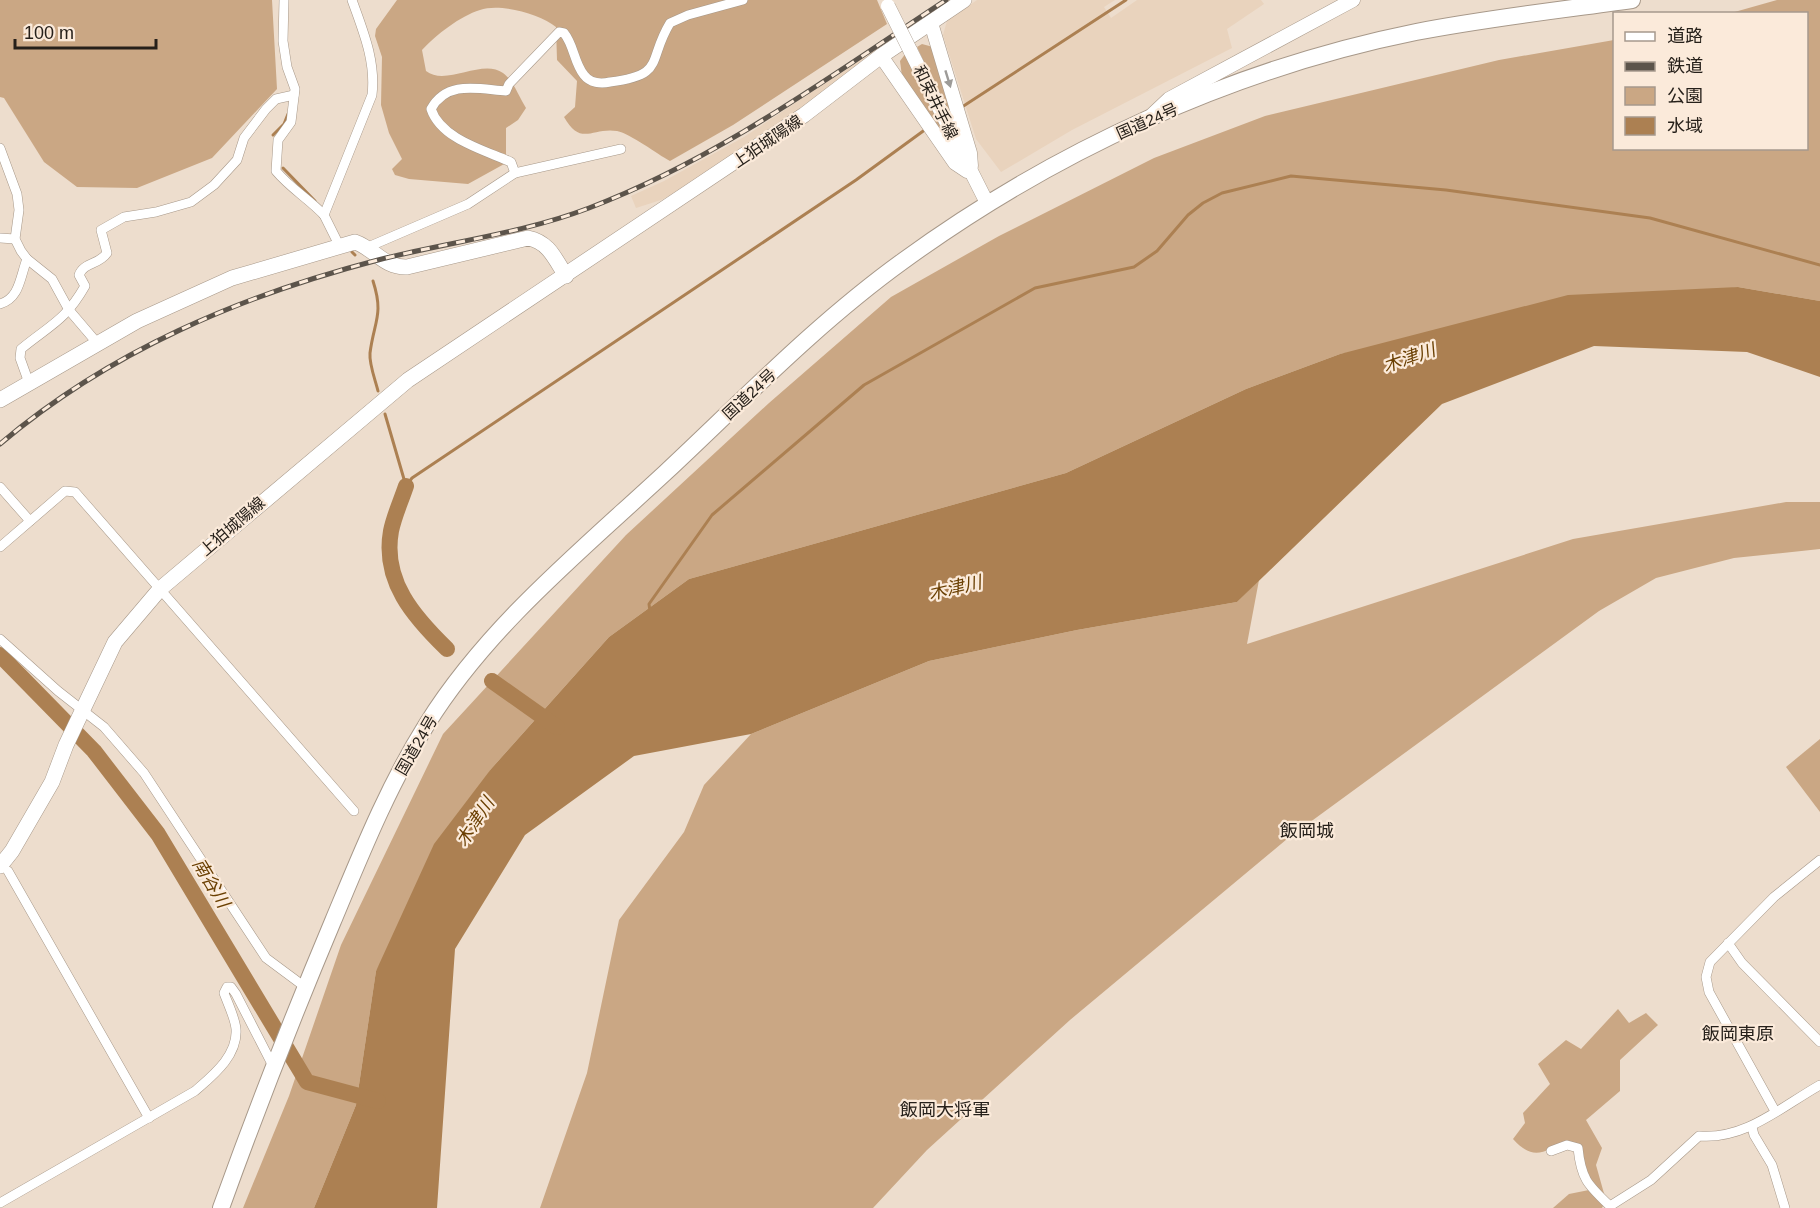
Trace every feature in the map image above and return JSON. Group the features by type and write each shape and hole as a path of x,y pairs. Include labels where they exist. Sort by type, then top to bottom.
{"highway":[{"name":"国道24号","path":"221,1208 274,1063 305,987 381,809 427,724 459,678 526,603 824,323 901,262 987,203 1072,155 1148,119 1277,70 1414,33 1632,0"}],"main road":[{"name":"上狛城陽線","path":"4,869 51,782 80,714 115,642 160,588 377,402 804,115 881,56 964,0"},
{"path":"1148,119 1169,99 1353,0"},
{"name":"和束井手線","path":"887,3 987,203"},
{"path":"931,23 970,153 971,174"},
{"path":"881,56 955,163 971,174"},
{"path":"0,400 137,321 232,278 339,245 355,242 368,247 390,266 407,267 528,238 540,241 549,249 566,276"}],"street":[{"path":"284,0 283,41 294,95 291,122 278,140 276,171 287,184 305,196 324,215 339,245"},
{"path":"324,215 372,95 374,68 352,0"},
{"path":"516,173 511,162 447,132 435,122 431,109 436,99 457,88 506,91 509,84 559,32 569,38 580,69 590,80 603,83 640,77 654,64 670,23 688,15 710,11 742,0"},
{"path":"29,383 20,358 21,349 59,322 85,286 79,275 81,270 103,259 107,254 101,230 124,217 156,212 192,201 214,184 237,160 244,138 266,109 276,99 294,95"},
{"path":"0,148 17,194 19,210 15,239 27,260 52,279 69,310 98,344"},
{"path":"368,247 468,204 516,173 621,149"},
{"path":"0,238 15,239"},
{"path":"0,304 12,299 17,291 27,260"},
{"path":"0,487 30,521"},
{"path":"0,547 65,491 75,492 354,810"},
{"path":"0,639 80,714 104,727 144,773 266,958 305,987"},
{"path":"1775,1111 1709,992 1706,977 1708,967 1728,943 1774,897 1820,860"},
{"path":"4,869 148,1118"},
{"path":"1728,943 1742,963 1820,1042"},
{"path":"0,1203 195,1091 220,1070 232,1048 236,1029 224,993 227,987 231,987 236,994 274,1063"},
{"path":"1551,1150 1567,1145 1578,1148 1584,1179 1610,1206 1651,1180 1699,1136 1720,1136 1752,1127 1820,1085"},
{"path":"1752,1127 1754,1136 1773,1165 1785,1208"}],"shaded area":[{"path":"977,0 1115,0 1104,7 1111,18 1137,0 1261,0 1264,4 1227,29 1232,48 1072,130 1001,172 976,139 943,35 947,21"},
{"path":"896,36 898,39 811,103 680,190 661,200 636,208 631,196 664,181 744,137"}],"green space":[{"path":"0,0 272,0 277,89 212,158 137,188 77,187 44,162 4,98 0,97"},
{"path":"397,0 877,0 887,24 733,125 670,161 623,133 608,130 582,134 570,126 564,117 575,107 577,81 557,60 556,27 530,14 509,9 488,8 472,13 434,38 422,50 426,71 444,76 494,69 503,73 510,80 526,108 518,120 506,128 506,163 468,184 409,179 395,175 392,169 402,159 389,133 381,105 382,57 375,36 376,29"},
{"path":"1777,0 1820,0 1820,301 1738,287 1340,354 1246,389 1066,473 689,579 609,637 491,769 376,971 356,1105 314,1208 243,1208 289,1096 341,945 443,734 626,535 769,403 891,297 999,236 1154,158 1265,116 1499,60 1613,40 1613,150 1808,150 1808,12 1735,12"},
{"path":"922,44 933,47 956,118 952,121 917,47"},
{"path":"906,53 955,153 902,76 900,61"},
{"path":"1786,502 1820,502 1820,549 1734,558 1656,578 1599,611 1287,839 1070,1020 927,1150 873,1208 540,1208 587,1073 619,920 684,832 704,785 751,734 929,661 1077,630 1237,602 1259,580 1247,644 1573,539"},
{"path":"1820,739 1820,812 1786,767"},
{"path":"1618,1009 1629,1023 1646,1013 1658,1025 1620,1060 1620,1091 1586,1120 1602,1148 1596,1165 1605,1197 1592,1185 1569,1142 1545,1151 1533,1152 1520,1146 1513,1139 1525,1123 1523,1113 1550,1084 1538,1064 1566,1040 1581,1049"},
{"path":"1589,1190 1604,1204 1602,1208 1553,1208 1569,1194"}],"water":[{"name":"木津川","path":"1738,287 1820,301 1820,377 1747,352 1594,346 1442,404 1237,602 1077,630 929,661 751,734 634,756 525,835 455,949 437,1208 314,1208 356,1105 376,971 434,844 491,769 609,637 689,579 1066,473 1246,389 1340,354 1568,295"}],"waterway":[{"path":"962,107 1126,0"},
{"path":"273,135 284,124 288,114"},
{"path":"406,486 412,478 856,180 926,129"},
{"path":"283,168 315,201"},
{"path":"650,611 649,604 712,515 864,385 1035,288 1134,267 1157,251 1188,215 1203,203 1222,193 1291,176 1446,190 1650,218 1820,265"},
{"path":"352,252 355,255"},
{"path":"373,281 378,310 370,357 378,391"},
{"path":"385,414 406,486"},
{"path":"406,486 391,531 389,549 391,566 396,582 412,611 447,649"},
{"name":"南谷川","path":"0,655 94,751 158,834 307,1082 378,1101"},
{"path":"492,681 557,727"}],"railway":[{"path":"0,444 42,411 86,381 132,354 227,310 327,274 378,260 537,225 589,208 637,188 729,140 773,114 946,0"}],"district":[{"name":"飯岡城","path":"1307,831"},
{"name":"飯岡東原","path":"1738,1034"},
{"name":"飯岡大将軍","path":"945,1110"}]}
